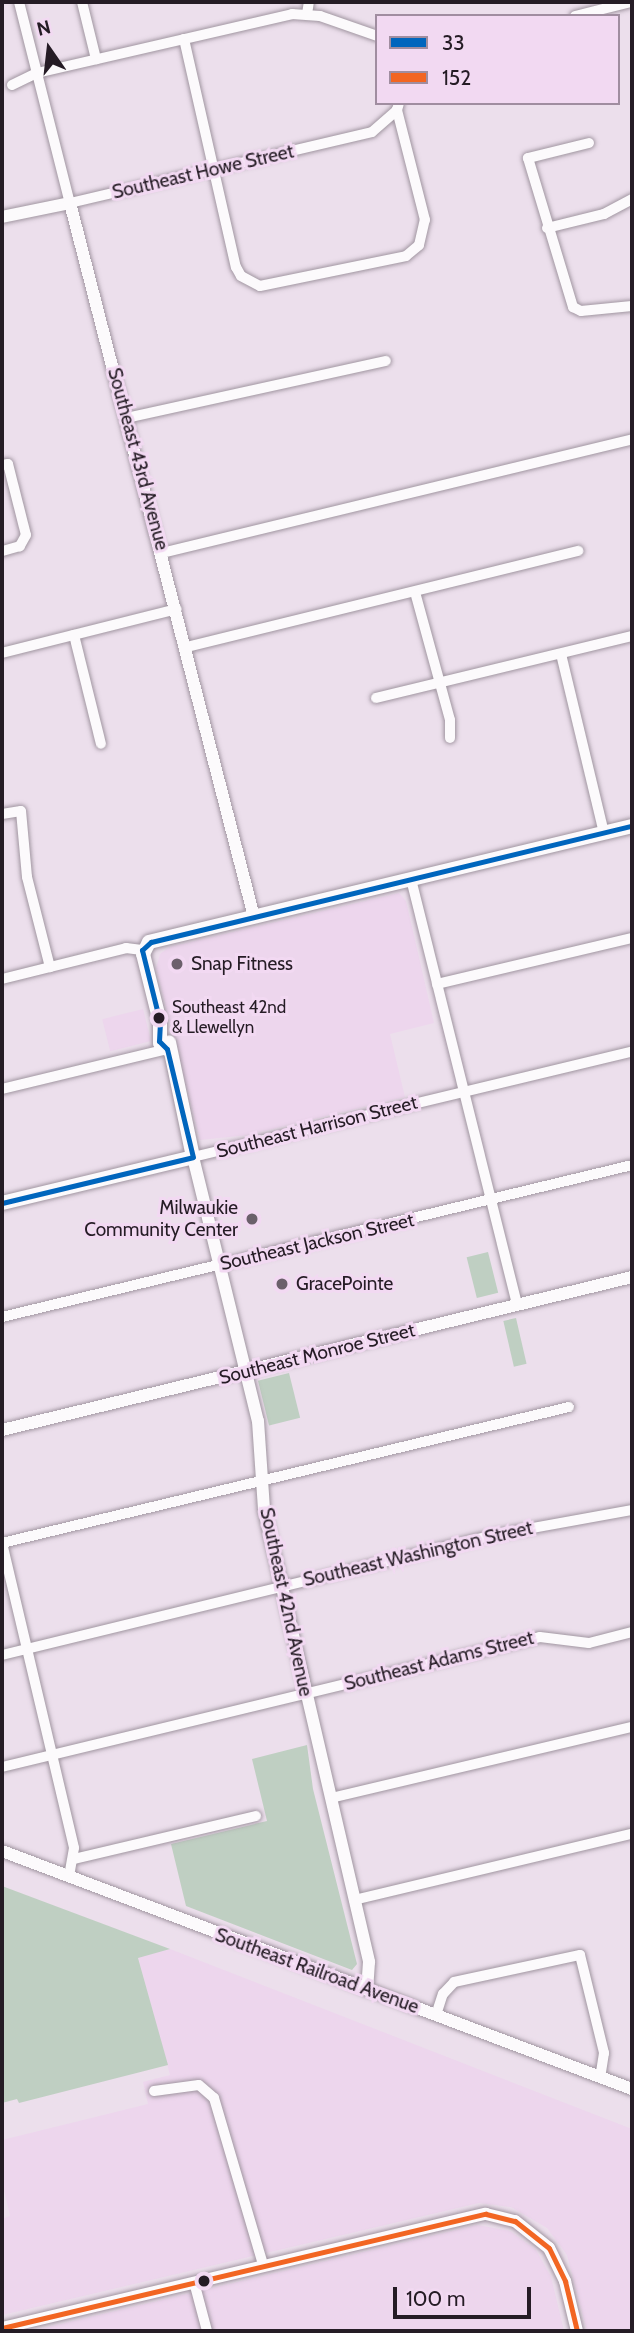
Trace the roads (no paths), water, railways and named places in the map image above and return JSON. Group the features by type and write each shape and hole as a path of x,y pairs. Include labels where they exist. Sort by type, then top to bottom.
{"main road":[{"path":"142,950 151,942 632,826"},
{"name":"Southeast 42nd Avenue","path":"142,950 160,1023 160,1043 167,1049 193,1157"},
{"name":"Southeast Harrison Street","path":"2,1203 193,1157"}],"street":[{"name":"Southeast 43rd Avenue","path":"19,2 187,647 254,917"},
{"path":"82,2 96,59"},
{"path":"307,14 309,2"},
{"path":"583,14 631,2"},
{"path":"12,85 37,73 307,14 375,35"},
{"path":"184,39 236,267 250,283 271,286 406,256 419,245 425,220 398,107"},
{"name":"Southeast Howe Street","path":"2,217 212,171 372,132 398,107"},
{"path":"589,142 528,158 573,307 581,311 632,306"},
{"path":"547,228 604,214 632,199"},
{"path":"126,418 386,360"},
{"path":"162,553 632,439"},
{"path":"2,465 8,464 26,535 20,546 2,551"},
{"path":"187,647 578,551"},
{"path":"415,592 440,682 450,738"},
{"path":"2,653 177,609"},
{"path":"74,635 101,744"},
{"path":"376,698 632,636"},
{"path":"561,654 604,833"},
{"path":"2,814 20,811 27,877 50,967"},
{"path":"411,879 517,1305"},
{"path":"437,984 632,938"},
{"path":"2,979 127,948 142,950"},
{"path":"2,1089 167,1049"},
{"name":"Southeast Harrison Street","path":"193,1157 632,1052"},
{"name":"Southeast 42nd Avenue","path":"193,1157 262,1441 264,1510 371,1970 367,1990"},
{"name":"Southeast Jackson Street","path":"2,1317 632,1165"},
{"name":"Southeast Monroe Street","path":"2,1430 632,1277"},
{"path":"69,1877 74,1859 53,1754 2,1543 569,1407"},
{"name":"Southeast Washington Street","path":"2,1655 494,1535 632,1510"},
{"name":"Southeast Adams Street","path":"2,1767 540,1637 589,1643 632,1632"},
{"path":"331,1798 632,1727"},
{"path":"74,1859 256,1816"},
{"path":"354,1900 632,1834"},
{"name":"Southeast Railroad Avenue","path":"2,1851 632,2089"},
{"path":"436,2015 443,1994 454,1982 580,1955 604,2053 600,2077"},
{"path":"154,2091 199,2085 214,2098 263,2265"},
{"path":"2,2328 469,2216 499,2216 530,2230 549,2248 565,2281 577,2331"},
{"path":"194,2282 207,2331"}],"place":[{"name":"Snap Fitness","path":"177,964"},
{"name":"Southeast 42nd & Llewellyn","path":"159,1018"},
{"name":"Milwaukie Community Center","path":"252,1219"},
{"name":"GracePointe","path":"282,1284"}]}
